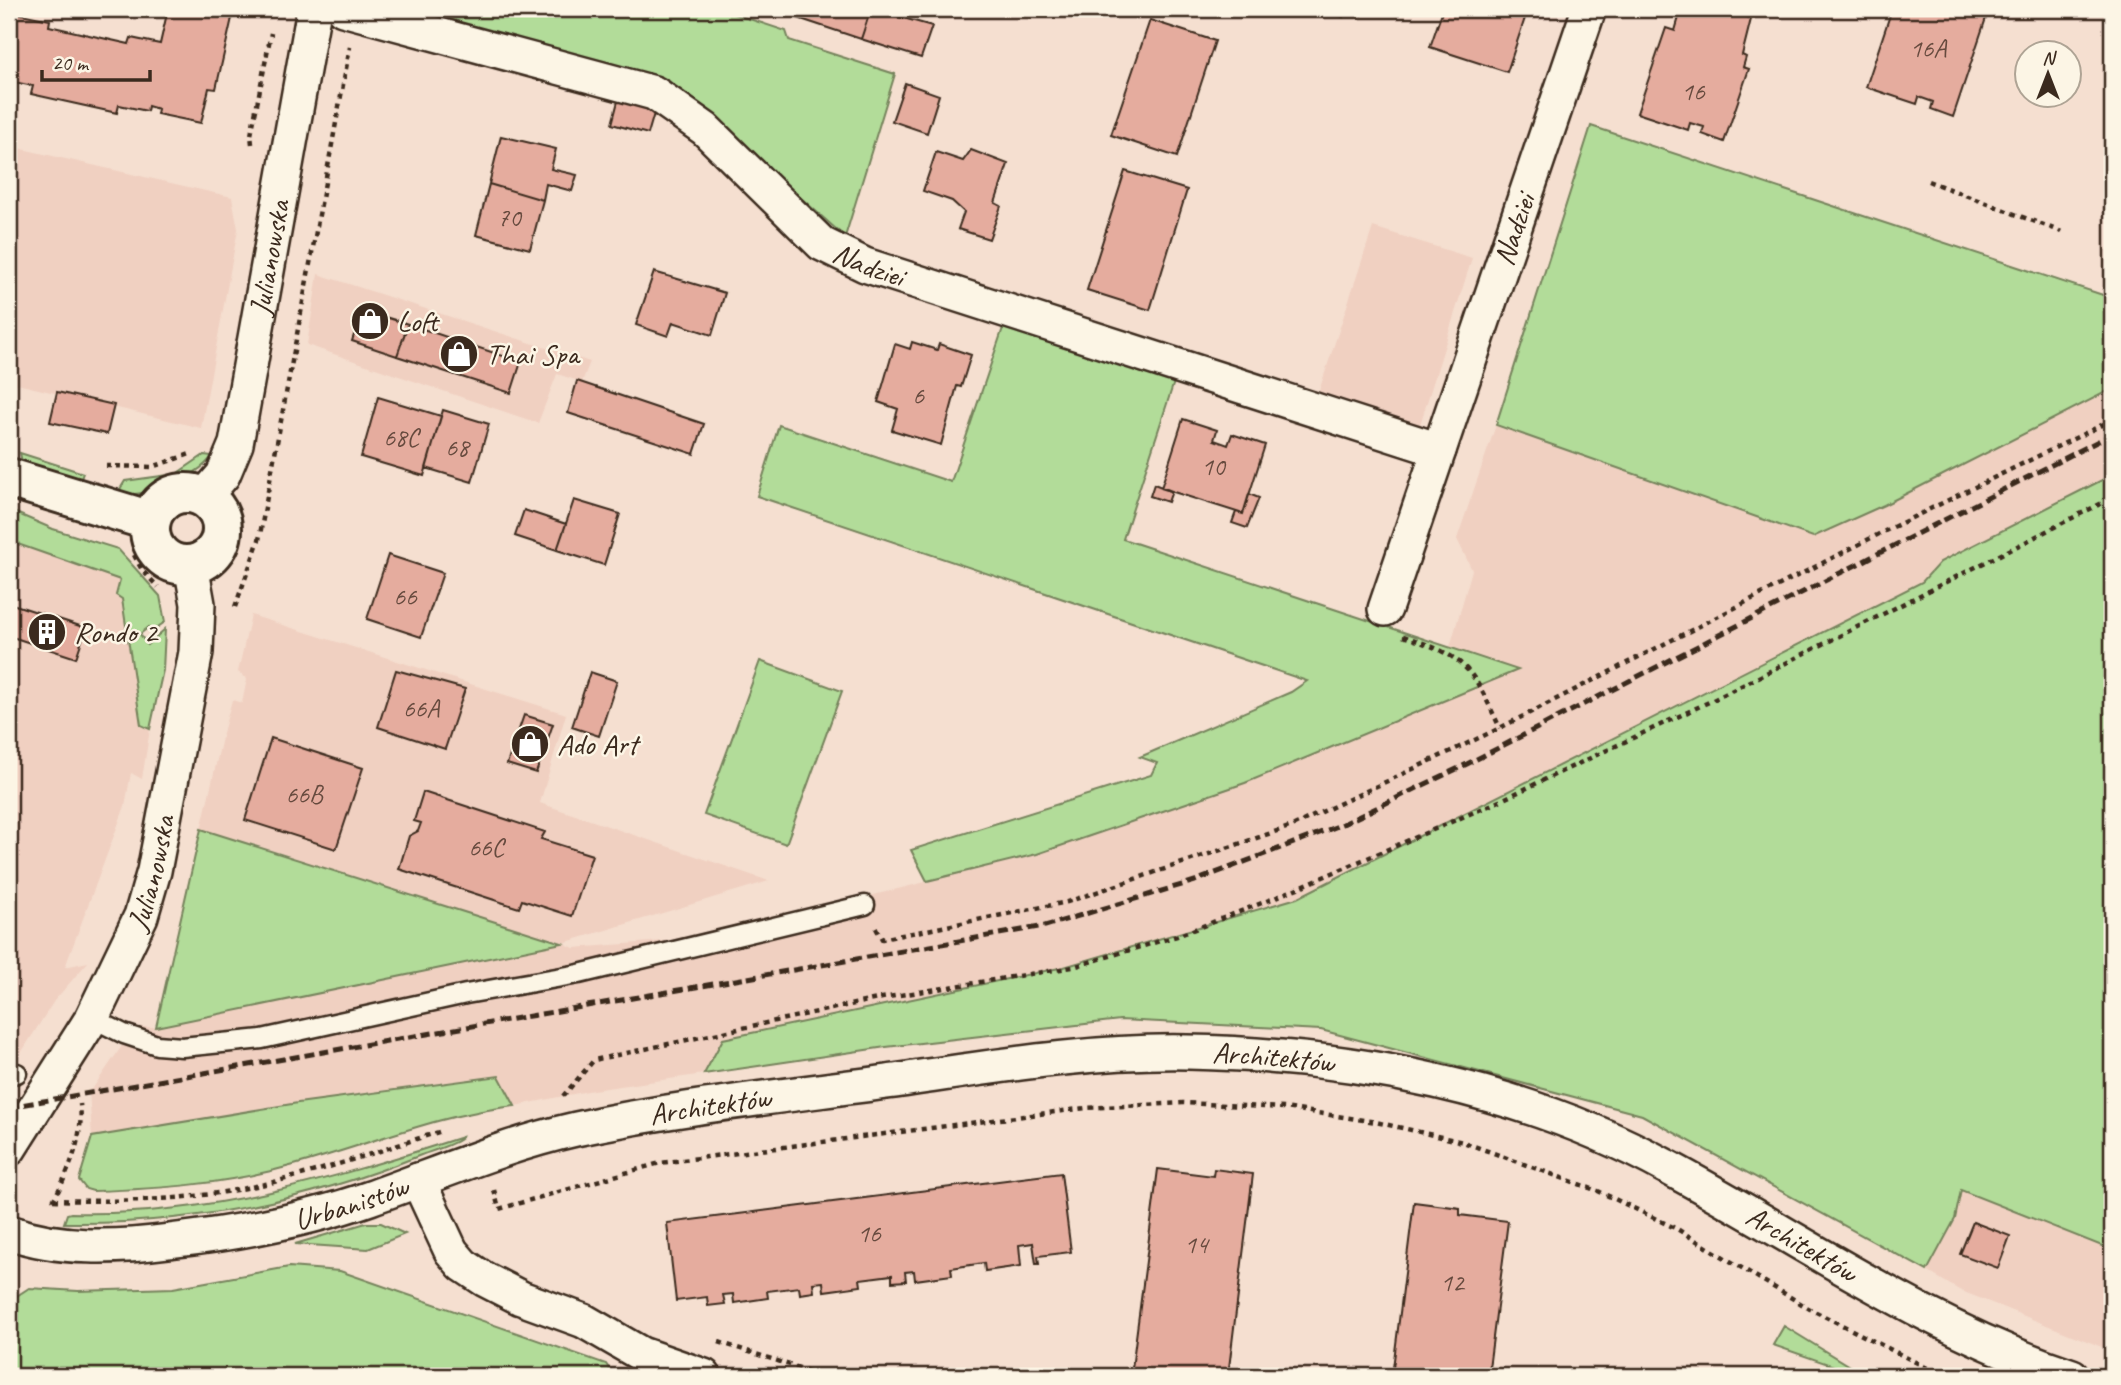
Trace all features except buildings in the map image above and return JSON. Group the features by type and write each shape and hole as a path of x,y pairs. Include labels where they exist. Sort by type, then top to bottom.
{"street":[{"name":"Julianowska","path":"204,497 223,475 236,444 314,9"},
{"name":"Nadziei","path":"343,9 654,93 705,129 821,244 865,265 1439,450"},
{"name":"Nadziei","path":"1394,617 1439,450 1589,9"},
{"path":"9,478 142,537"},
{"path":"194,493 204,497 219,513 222,535 211,555 191,565 179,565 159,553 150,533 142,537 155,510 172,495 194,493"},
{"name":"Julianowska","path":"9,1149 92,1018 141,916 154,871 197,641 198,604 191,565"},
{"name":"Architektów","path":"418,1180 575,1129 752,1100 994,1067 1133,1053 1179,1052 1353,1065 1480,1093 1587,1130 1665,1165 1904,1304 2024,1360 2072,1376"},
{"name":"Urbanistów","path":"9,1232 57,1244 99,1245 142,1245 220,1236 315,1215 418,1180 451,1251 464,1265 484,1279 521,1298 596,1327 641,1354 704,1376"}],"lane":[{"path":"92,1018 124,1034 157,1045 182,1047 262,1039 466,995 579,974 865,905"}],"path":[{"path":"254,155 251,135 274,28"},
{"path":"1928,181 2062,232"},
{"path":"865,905 882,939 1067,902 1292,826 1500,728 1885,531 2112,420"},
{"path":"102,477 106,466 152,467 185,457 202,447"},
{"path":"555,1105 594,1060 895,996 1073,967 1177,936 1261,904 1493,804 1676,718 2112,498"},
{"path":"142,537 142,570 167,596"},
{"path":"1394,617 1400,635 1441,649 1468,668 1500,728"},
{"path":"493,1187 499,1209 660,1163 1058,1111 1182,1103 1285,1108 1377,1122 1463,1142 1598,1191 1678,1229 1810,1309 1943,1376"},
{"path":"53,1200 172,1199 246,1188 328,1168 453,1127"}],"shaded area":[{"path":"9,146 232,197 238,229 201,428 9,382"},
{"path":"1373,227 1472,258 1419,428 1318,394"},
{"path":"318,274 590,362 582,382 557,374 538,423 307,345"},
{"path":"2112,389 2112,475 1940,562 1923,582 1297,898 1064,967 723,1039 704,1074 593,1090 515,1106 499,1076 298,1103 92,1137 89,1090 135,1027 156,1027 224,729 232,700 242,703 247,679 238,672 251,615 566,714 540,803 769,881 563,943 574,948 701,938 1038,854 1245,783 1517,670 1450,647 1472,570 1457,539 1496,425 1813,537 1884,505"},
{"path":"9,541 120,580 116,595 122,599 141,725 150,729 142,779 131,773 125,806 65,967 88,962 54,1001 9,1072"},
{"path":"1961,1190 2112,1250 2112,1351 1959,1290 1927,1271 1955,1219"}],"green space":[{"path":"382,9 719,9 786,31 789,40 895,74 845,237 669,81"},
{"path":"1591,126 2112,298 2112,389 1884,505 1813,537 1496,425"},
{"path":"1004,325 1174,382 1123,539 1518,670 1245,783 1037,854 927,881 911,850 1151,775 1157,763 1140,757 1291,692 1307,681 757,496 779,425 951,482"},
{"path":"20,453 83,473 79,484 23,467"},
{"path":"204,455 212,456 183,479 155,490 128,495 117,494 125,481 176,474"},
{"path":"2112,475 2112,1250 1961,1190 1955,1219 1927,1271 1642,1115 1321,1030 1120,1020 886,1047 704,1074 723,1039 1064,967 1297,898 1922,582 1940,562"},
{"path":"9,510 53,529 118,549 160,596 165,622 152,631 149,627 140,634 147,645 165,629 163,670 150,729 141,725 122,599 116,595 120,580 9,541"},
{"path":"760,661 842,691 786,844 704,815"},
{"path":"201,829 562,943 156,1027"},
{"path":"499,1076 515,1106 431,1123 269,1171 194,1184 118,1190 93,1191 86,1189 79,1180 92,1137 298,1103"},
{"path":"462,1137 445,1147 334,1186 290,1198 201,1215 156,1220 64,1223 67,1214 71,1213 172,1209 270,1192 317,1181"},
{"path":"366,1223 381,1223 405,1234 368,1249 295,1244"},
{"path":"289,1267 340,1271 606,1364 614,1376 9,1376 9,1301 29,1288 78,1291 173,1288"},
{"path":"1784,1326 1866,1376 1834,1376 1837,1367 1773,1345"}],"railway":[{"path":"9,1107 1045,926 1195,881 1343,824 1467,764 2112,434"}],"place":[{"name":"Loft","path":"370,321"},
{"name":"Thai Spa","path":"459,354"},
{"name":"Rondo 2","path":"47,632"},
{"name":"Ado Art","path":"530,744"}]}
